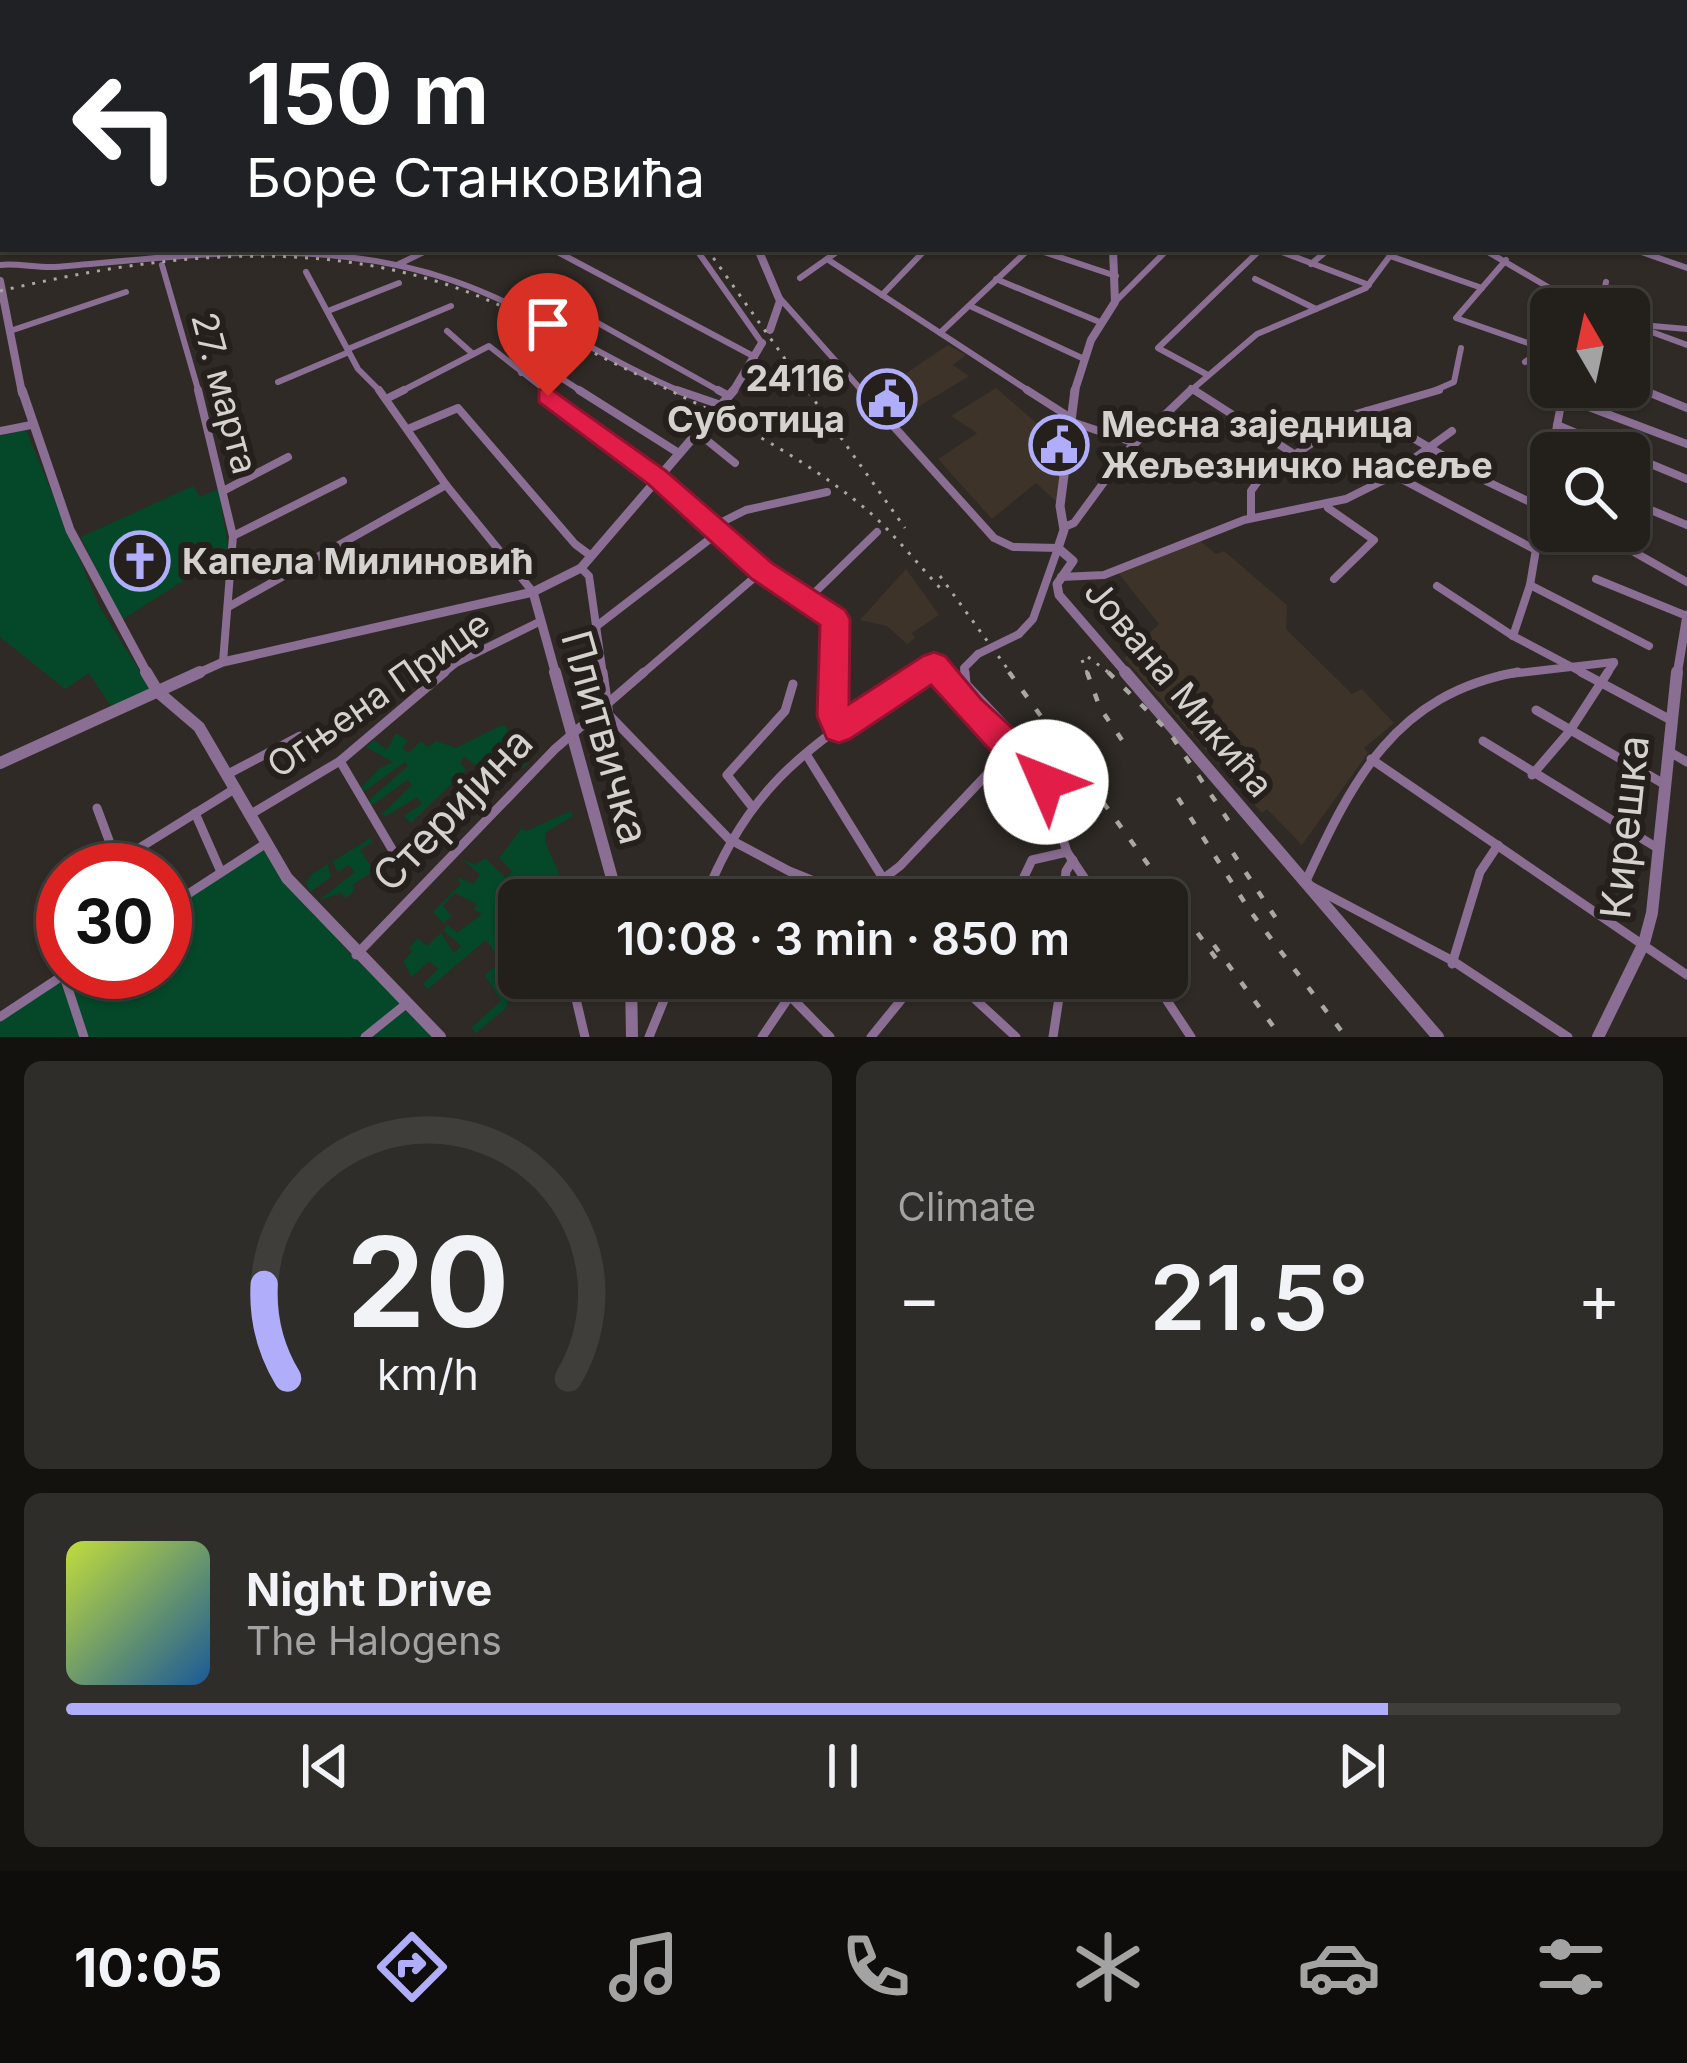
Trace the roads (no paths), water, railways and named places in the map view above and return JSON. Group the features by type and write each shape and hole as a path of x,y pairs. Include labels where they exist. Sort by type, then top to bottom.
{"street":[{"path":"0,265 19,262 42,268 220,252"},
{"path":"308,252 397,265 504,302 728,401"},
{"path":"397,265 424,252"},
{"path":"558,252 755,357"},
{"path":"0,763 223,662 533,592 581,568 677,452 728,401 762,343 698,252"},
{"path":"759,252 784,307 770,330"},
{"path":"800,278 836,252"},
{"path":"881,296 923,252"},
{"path":"940,333 1028,252"},
{"path":"1041,252 1115,276"},
{"path":"1113,252 1114,302"},
{"path":"1086,879 1070,856 1038,761 1021,737 966,684 964,668 978,654 1019,634 1034,619 1064,527 1060,506 1082,358 1114,302 1165,252"},
{"path":"1206,374 1159,348 1258,252"},
{"path":"1281,252 1369,285"},
{"path":"1311,264 1325,252"},
{"path":"1064,527 1074,523 1135,442 1206,374 1257,334 1369,285 1393,252 1482,288"},
{"path":"1489,252 1550,288"},
{"path":"1642,252 1687,268"},
{"name":"27. марта","path":"160,256 233,536 223,662"},
{"path":"826,259 1072,421 1135,442"},
{"path":"1506,260 1456,318 1530,342"},
{"path":"306,272 358,369 388,398 446,485 533,592"},
{"path":"996,279 1102,322"},
{"path":"1255,279 1317,310"},
{"path":"1605,288 1606,282"},
{"path":"328,311 399,283"},
{"path":"0,285 31,425 103,604 158,692 183,706 237,787 284,874 355,956 440,1037"},
{"path":"10,331 126,292"},
{"path":"278,382 452,306"},
{"path":"970,306 1082,358"},
{"name":"Јована Микића","path":"784,307 994,538 1013,547 1058,548 1073,560 1058,589 1066,605 1438,1037"},
{"path":"571,308 728,401"},
{"path":"1650,325 1687,329"},
{"path":"448,331 474,355"},
{"path":"1650,331 1687,345"},
{"path":"388,398 489,346 657,478 762,571 835,619 833,716 839,728"},
{"path":"1251,518 1254,483 1366,410 1448,387 1454,382 1461,348"},
{"path":"1525,362 1530,359"},
{"path":"521,374 539,364 677,452"},
{"path":"1191,388 1294,454"},
{"path":"1650,393 1687,408"},
{"path":"1556,432 1561,404 1570,400 1687,444"},
{"path":"408,429 455,407 591,556"},
{"path":"1366,410 1530,502"},
{"path":"0,431 31,425"},
{"path":"1557,425 1574,432"},
{"path":"1061,578 1083,579 1155,558 1251,518 1326,507 1394,475 1452,431"},
{"path":"698,433 735,463"},
{"path":"223,491 288,458"},
{"path":"1650,464 1687,479"},
{"path":"1394,475 1530,547"},
{"name":"27. марта","path":"233,536 343,482"},
{"path":"229,607 446,485"},
{"path":"598,625 715,530 764,504 826,492"},
{"path":"1326,507 1374,540 1334,579"},
{"path":"1650,510 1687,525"},
{"path":"806,601 877,532"},
{"path":"1513,636 1530,585 1535,552"},
{"path":"1633,552 1687,583"},
{"path":"581,568 589,575 598,625 605,704 638,748 729,839 809,879"},
{"name":"Стеријина","path":"355,956 571,735 762,571"},
{"path":"1596,578 1687,616"},
{"path":"1530,585 1648,646"},
{"path":"1437,586 1513,636 1669,719"},
{"name":"Плитвичка","path":"533,592 612,879"},
{"name":"Кирешка","path":"1598,1037 1644,943 1660,850 1669,719 1687,616"},
{"name":"Огњена Прице","path":"251,814 340,761 456,664 539,622"},
{"path":"1532,775 1569,732 1614,662 1512,670 1457,687 1409,718 1371,758 1305,884 1452,963 1568,1037"},
{"path":"713,879 729,839 806,754 934,666 969,710 1011,749 1024,760 1038,761"},
{"path":"753,808 727,775 785,712 793,684"},
{"path":"1536,710 1664,784"},
{"path":"228,774 300,736"},
{"path":"1483,741 1660,850"},
{"path":"885,879 1011,749"},
{"path":"1666,751 1687,762"},
{"path":"806,754 883,879"},
{"path":"1371,758 1687,975"},
{"path":"340,761 396,856"},
{"path":"152,843 237,787"},
{"path":"97,808 110,843"},
{"path":"195,813 221,872"},
{"path":"192,891 265,844"},
{"path":"1452,963 1480,872 1498,844"},
{"path":"1023,879 1032,860 1070,856"},
{"path":"1065,879 1070,856"},
{"path":"0,1017 36,994"},
{"path":"73,999 84,1037"},
{"path":"576,999 585,1037"},
{"path":"631,999 632,1037"},
{"path":"649,1037 664,999"},
{"path":"762,1037 788,999"},
{"path":"793,999 830,1037"},
{"path":"871,1037 902,999"},
{"path":"973,999 1016,1037"},
{"path":"1053,1037 1058,999"},
{"path":"1166,999 1191,1037"},
{"path":"365,1037 406,1004"}],"railway":[{"path":"709,252 905,528"},
{"path":"0,291 166,261 276,256 332,260 442,283 512,311 776,447 872,515 943,591"},
{"path":"940,576 1012,675"},
{"path":"1088,657 1108,672"},
{"path":"1082,660 1088,675"},
{"path":"1009,672 1220,964"},
{"path":"1087,672 1100,708 1122,740"},
{"path":"1108,672 1112,675"},
{"path":"1108,672 1169,732 1230,823"},
{"path":"1178,798 1250,911 1346,1037"},
{"path":"1233,853 1279,923"},
{"path":"1214,945 1281,1037"}],"place":[{"name":"24116 Суботица","path":"887,399"},
{"name":"Месна заједница Жељезничко насеље","path":"1059,445"},
{"name":"Капела Милиновић","path":"140,561"}]}
